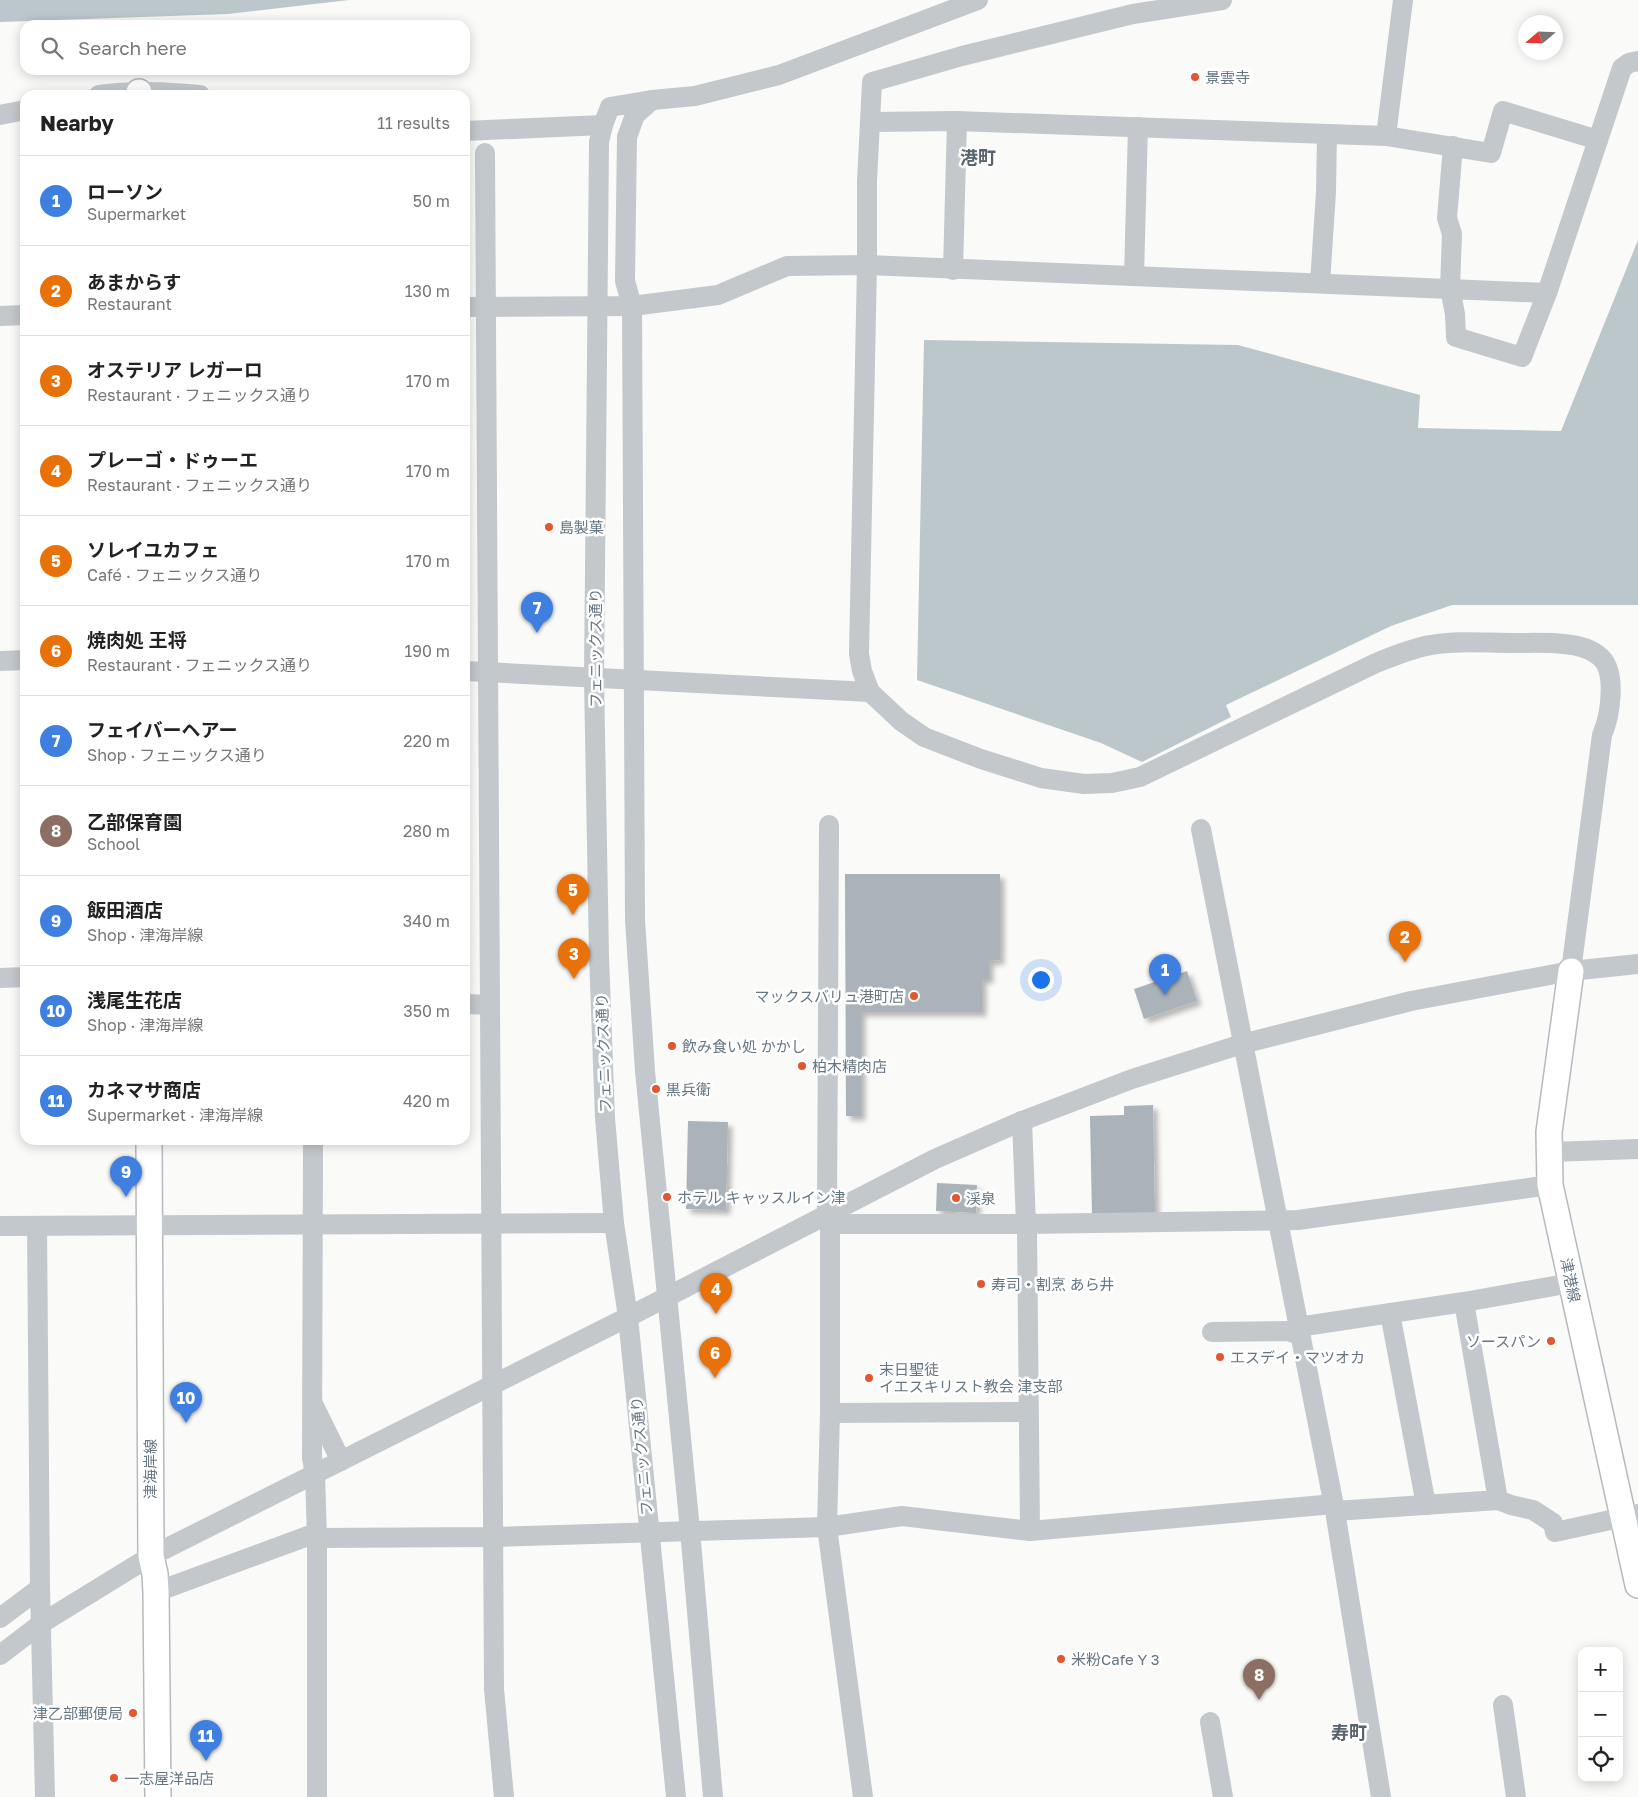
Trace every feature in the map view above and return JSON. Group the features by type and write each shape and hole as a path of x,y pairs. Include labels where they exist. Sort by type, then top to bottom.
{"main road":[{"name":"津港線","path":"1571,972 1549,1132 1550,1185 1571,1283 1630,1515 1638,1585"},
{"name":"津海岸線","path":"149,1145 151,1556 156,1592 158,1797"}],"street":[{"path":"470,130 603,125 610,107 652,100 695,96 779,75 978,0"},
{"path":"1222,0 1133,14 962,56 872,82 867,181 859,654 862,671 870,692 901,721 924,737 981,759 1041,778 1084,784 1112,783 1140,777 1376,662 1429,645 1454,642 1564,644 1586,649 1600,656 1606,664 1610,676 1611,691 1607,724 1602,735 1571,972"},
{"path":"1386,136 1403,0"},
{"path":"1453,146 1447,218 1452,234 1450,288 1455,314 1456,337 1522,357 1547,293 1622,68 1629,63 1638,61"},
{"path":"652,100 635,115 628,137 625,281 632,306 635,920 645,1071 690,1530 713,1797"},
{"path":"0,115 20,111"},
{"path":"871,122 957,121 1386,136 1491,153 1503,111 1598,140"},
{"path":"954,270 957,121"},
{"name":"フェニックス通り","path":"603,125 599,142 594,678 599,965 605,1118 614,1223 628,1317 676,1797"},
{"path":"1134,276 1138,127"},
{"path":"1320,283 1326,192 1327,134"},
{"path":"485,153 492,1224 492,1537 494,1689 504,1797"},
{"path":"470,307 632,306 718,295 787,266 867,266 1547,293"},
{"path":"0,316 20,315"},
{"path":"0,660 20,660"},
{"path":"470,671 870,692"},
{"path":"829,825 828,1219 830,1413 827,1527 863,1797"},
{"path":"1201,828 1334,1508 1382,1797"},
{"path":"0,1655 42,1623 151,1556 668,1296 828,1219 935,1159 1022,1121 1132,1079 1242,1044 1411,1001 1571,972 1638,964"},
{"path":"0,978 20,977"},
{"path":"470,1004 490,1004"},
{"path":"1022,1121 1027,1238 1030,1531"},
{"path":"313,1145 312,1458 315,1474 316,1536 317,1797"},
{"path":"1550,1152 1638,1148"},
{"path":"828,1219 1026,1224 1298,1220 1550,1185"},
{"path":"0,1226 614,1223"},
{"path":"37,1226 40,1588 45,1797"},
{"path":"1212,1332 1299,1331 1390,1313 1571,1283"},
{"path":"1464,1302 1498,1500"},
{"path":"1390,1313 1426,1505"},
{"path":"312,1402 341,1461"},
{"path":"830,1413 1028,1412"},
{"path":"156,1592 316,1536 492,1537 827,1527 902,1516 1030,1531 1334,1508 1498,1500 1532,1510 1553,1523 1555,1532 1630,1515"},
{"path":"0,1618 40,1588"},
{"path":"1503,1705 1516,1797"},
{"path":"1210,1722 1223,1797"}],"shaded area":[{"path":"0,0 349,0 228,14 0,22"},
{"path":"1638,240 1638,605 1452,605 1391,626 1226,705 1231,717 1142,762 1101,743 917,680 924,340 1238,345 1420,395 1418,428 1561,431"}],"building":[{"name":"マックスバリュ港町店","path":"845,874 1000,874 1000,960 989,961 989,979 982,979 982,1012 861,1012 861,1116 846,1116"},
{"path":"1187,971 1197,1001 1144,1019 1134,989"},
{"path":"1153,1105 1155,1215 1092,1216 1090,1116 1124,1115 1124,1106"},
{"path":"688,1121 728,1122 726,1210 686,1209"},
{"name":"渓泉","path":"937,1183 977,1185 976,1213 936,1211"}],"place":[{"name":"景雲寺","path":"1195,77"},
{"name":"島製菓","path":"549,527"},
{"name":"フェイバーヘアー","path":"537,633"},
{"name":"ソレイユカフェ","path":"573,915"},
{"name":"あまからす","path":"1405,962"},
{"name":"オステリア レガーロ","path":"574,979"},
{"name":"ローソン","path":"1165,995"},
{"name":"マックスバリュ港町店","path":"914,996"},
{"name":"飲み食い処 かかし","path":"672,1046"},
{"name":"柏木精肉店","path":"802,1066"},
{"name":"黒兵衛","path":"656,1089"},
{"name":"飯田酒店","path":"126,1197"},
{"name":"ホテル キャッスルイン津","path":"667,1197"},
{"name":"渓泉","path":"956,1198"},
{"name":"寿司・割烹 あら井","path":"981,1284"},
{"name":"プレーゴ・ドゥーエ","path":"716,1314"},
{"name":"ソースパン","path":"1551,1341"},
{"name":"エスデイ・マツオカ","path":"1220,1357"},
{"name":"焼肉処 王将","path":"715,1378"},
{"name":"末日聖徒 イエスキリスト教会 津支部","path":"869,1378"},
{"name":"浅尾生花店","path":"186,1423"},
{"name":"米粉Cafe Y 3","path":"1061,1659"},
{"name":"乙部保育園","path":"1259,1700"},
{"name":"津乙部郵便局","path":"133,1713"},
{"name":"カネマサ商店","path":"206,1761"},
{"name":"一志屋洋品店","path":"114,1778"}],"district":[{"name":"港町","path":"978,157"},
{"name":"寿町","path":"1349,1732"}]}
